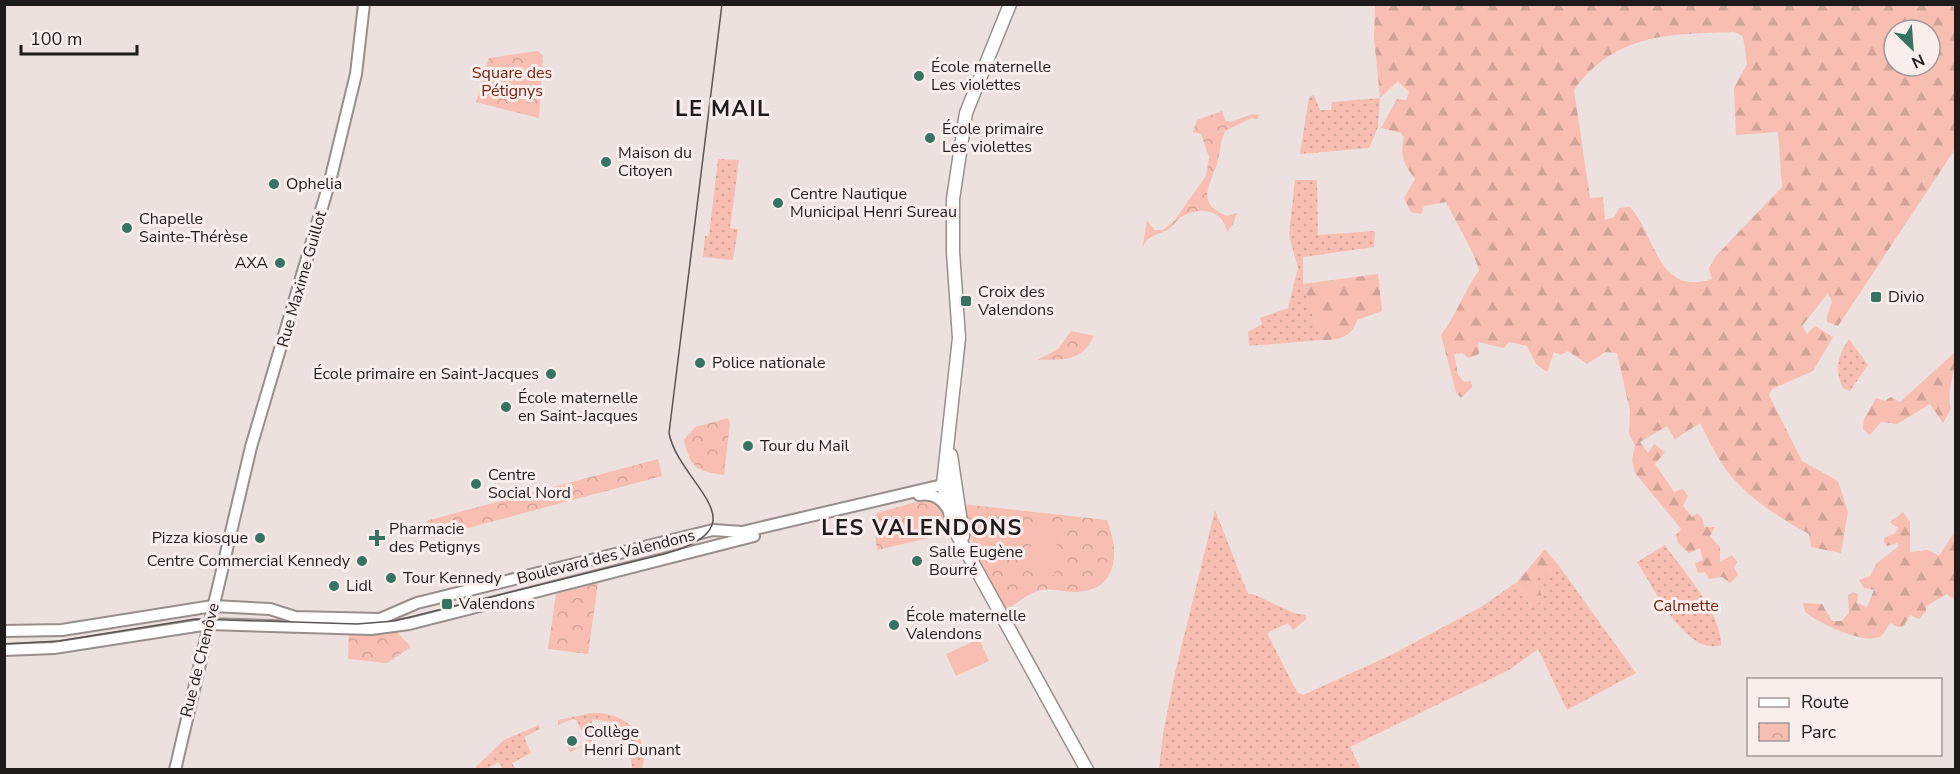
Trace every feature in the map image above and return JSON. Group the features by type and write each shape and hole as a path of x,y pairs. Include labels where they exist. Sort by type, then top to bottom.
{"main road":[{"path":"1010,4 966,113 953,199 953,252 959,338 946,485 955,518 954,530 1087,770"}],"street":[{"name":"Rue Maxime Guillot","path":"227,551 251,447 331,177 356,74 364,4"},
{"name":"Boulevard des Valendons","path":"4,650 54,648 208,624 371,629 409,624 946,485"},
{"name":"Boulevard des Valendons","path":"4,632 62,630 213,606 270,609 295,617 380,619 417,603 713,530 742,532 946,485"},
{"name":"Boulevard des Valendons","path":"910,496 932,493 955,518"},
{"name":"Rue de Chenôve","path":"175,770 227,551"}],"green space":[{"path":"1375,5 1955,5 1955,149 1838,326 1827,322 1832,302 1828,293 1802,326 1807,334 1815,326 1833,337 1813,371 1772,389 1769,395 1802,461 1838,481 1848,512 1841,553 1811,547 1809,534 1784,520 1750,495 1722,464 1700,423 1675,439 1667,426 1640,442 1648,453 1654,444 1665,452 1655,464 1674,492 1683,489 1688,496 1683,506 1692,517 1697,513 1703,519 1704,527 1715,527 1710,536 1720,547 1720,562 1732,555 1737,562 1734,567 1738,575 1730,583 1722,577 1709,579 1705,572 1698,573 1695,563 1703,560 1700,548 1689,553 1678,543 1676,535 1681,529 1635,473 1632,460 1635,445 1629,434 1630,411 1617,353 1605,352 1587,364 1568,351 1561,355 1554,352 1547,372 1536,364 1527,346 1509,342 1504,348 1478,342 1479,354 1469,358 1462,353 1454,354 1458,375 1464,382 1471,381 1472,387 1461,398 1456,392 1441,335 1479,271 1478,265 1446,202 1424,206 1421,214 1411,212 1404,198 1415,179 1404,160 1402,150 1404,137 1401,133 1381,128 1397,99 1406,100 1409,92 1398,81 1380,98 1374,38","holes":["1734,32 1743,36 1747,64 1734,88 1736,135 1778,132 1782,187 1715,257 1709,269 1712,279 1694,282 1680,279 1669,272 1660,260 1639,219 1630,207 1619,208 1614,217 1605,220 1603,197 1590,198 1574,90 1590,71 1607,57 1645,40 1688,34"]},
{"name":"Square des Pétignys","path":"538,51 543,56 539,118 476,102 489,58"},
{"path":"1314,95 1320,110 1331,110 1332,102 1380,98 1378,127 1369,148 1300,154 1309,97"},
{"path":"1222,111 1225,120 1230,122 1253,114 1259,115 1257,119 1252,118 1225,131 1217,164 1208,187 1207,194 1211,206 1227,216 1237,213 1233,224 1227,232 1221,218 1215,214 1195,211 1181,217 1169,229 1146,241 1142,250 1147,221 1155,230 1163,230 1174,221 1206,176 1209,157 1201,134 1193,132 1197,120"},
{"path":"718,159 739,160 730,228 738,229 733,260 703,257 705,236 709,236"},
{"path":"1295,180 1317,180 1318,235 1375,231 1374,247 1303,257 1303,284 1321,340 1249,346 1248,332 1262,324 1260,318 1288,308 1298,268 1289,235"},
{"path":"1378,274 1382,311 1357,320 1352,331 1344,337 1321,340 1303,284"},
{"path":"1071,331 1094,336 1083,351 1070,358 1037,360 1058,349"},
{"path":"1849,339 1868,365 1850,391 1843,388 1838,369 1842,351"},
{"path":"1955,354 1955,361 1950,395 1951,409 1943,423 1930,404 1897,424 1881,422 1870,435 1863,429 1864,419 1876,398 1885,401 1891,397 1900,402"},
{"path":"728,418 730,423 724,475 700,470 689,457 684,440 695,427"},
{"path":"658,459 662,476 431,538 426,521"},
{"path":"930,498 939,503 950,533 877,550 873,520 877,513"},
{"path":"962,504 1107,520 1114,554 1109,575 1103,583 1093,589 1079,592 1038,591 1006,610 976,558"},
{"path":"1215,510 1248,594 1253,594 1294,613 1306,615 1306,619 1293,630 1288,623 1267,633 1297,692 1303,695 1389,656 1481,607 1517,582 1531,607 1534,580 1559,566 1636,673 1567,710 1538,649 1509,670 1350,747 1361,769 1159,770 1163,734 1175,673"},
{"path":"1903,512 1910,522 1910,552 1929,550 1939,556 1955,531 1955,597 1951,598 1947,594 1926,606 1926,611 1919,619 1910,615 1903,627 1891,623 1881,636 1871,638 1851,635 1820,622 1805,612 1803,603 1822,604 1832,621 1842,621 1849,613 1848,595 1853,592 1858,594 1857,603 1867,607 1874,590 1864,588 1859,580 1870,576 1877,563 1899,546 1897,543 1887,546 1884,538 1895,533 1898,528 1890,522"},
{"path":"1033,525 1058,527 1054,575 1029,572"},
{"name":"Calmette","path":"1665,545 1708,606 1720,633 1721,645 1708,646 1683,630 1661,601 1637,562"},
{"path":"1545,549 1559,566 1534,580 1544,600 1532,608 1517,582"},
{"path":"598,583 588,654 548,649 556,594"},
{"path":"396,631 411,647 387,663 348,659 349,633"},
{"path":"979,639 989,661 956,676 946,654"},
{"path":"592,713 615,717 625,721 633,728 642,746 644,757 642,769 632,769 629,735 612,722 592,719 592,742 570,752 567,745 570,736 576,749 588,743 576,720 572,719 558,725 558,720"},
{"path":"539,725 540,729 524,737 531,753 512,763 515,769 503,769 499,762 486,769 474,769 504,740"}],"tram line":[{"path":"4,644 59,641 195,619 357,624 394,621 664,554 694,543 709,531 713,517 708,502 676,452 669,433 722,4"}],"place":[{"name":"École maternelle Les violettes","path":"919,76"},
{"name":"École primaire Les violettes","path":"930,138"},
{"name":"Maison du Citoyen","path":"606,162"},
{"name":"Ophelia","path":"274,184"},
{"name":"Centre Nautique Municipal Henri Sureau","path":"778,203"},
{"name":"Chapelle Sainte-Thérèse","path":"127,228"},
{"name":"AXA","path":"280,263"},
{"name":"Divio","path":"1876,297"},
{"name":"Croix des Valendons","path":"966,301"},
{"name":"Police nationale","path":"700,363"},
{"name":"École primaire en Saint-Jacques","path":"551,374"},
{"name":"École maternelle en Saint-Jacques","path":"506,407"},
{"name":"Tour du Mail","path":"748,446"},
{"name":"Centre Social Nord","path":"476,484"},
{"name":"Pizza kiosque","path":"260,538"},
{"name":"Pharmacie des Petignys","path":"377,538"},
{"name":"Centre Commercial Kennedy","path":"362,561"},
{"name":"Salle Eugène Bourré","path":"917,561"},
{"name":"Tour Kennedy","path":"391,578"},
{"name":"Lidl","path":"334,586"},
{"name":"Valendons","path":"447,604"},
{"name":"École maternelle Valendons","path":"894,625"},
{"name":"Collège Henri Dunant","path":"572,741"}],"district":[{"name":"LE MAIL","path":"723,109"},
{"name":"LES VALENDONS","path":"922,528"}]}
